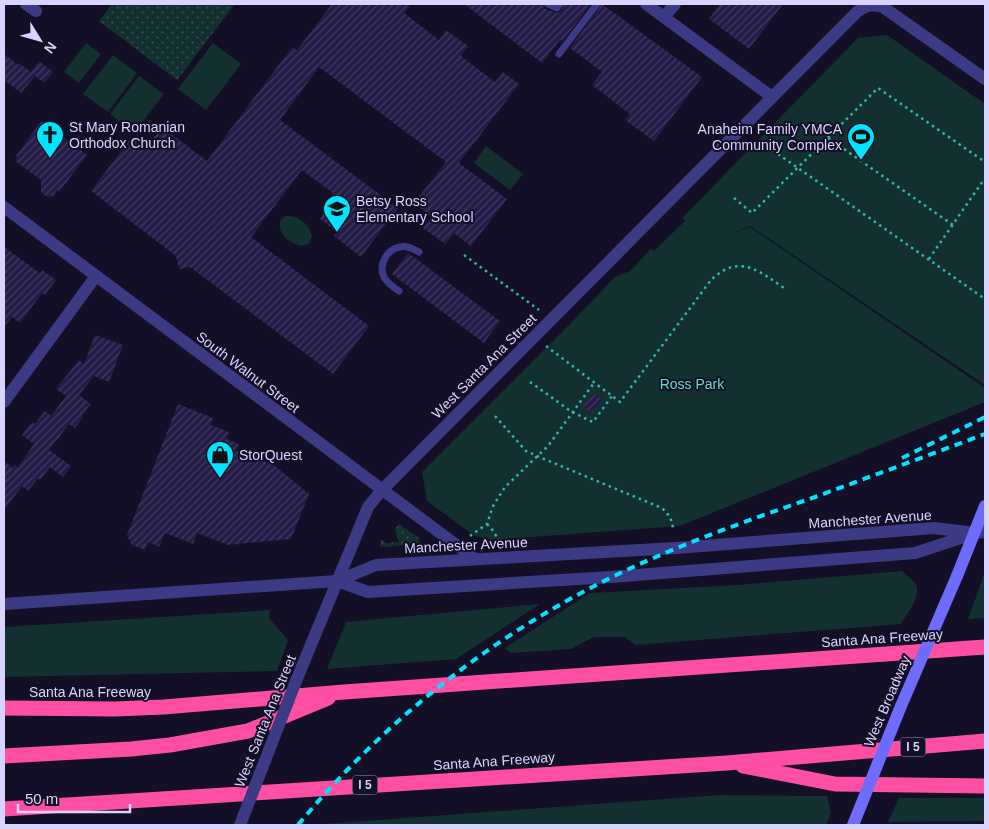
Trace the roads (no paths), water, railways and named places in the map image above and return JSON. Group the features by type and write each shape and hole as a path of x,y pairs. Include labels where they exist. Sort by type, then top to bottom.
{"highway":[{"name":"Santa Ana Freeway","path":"4,708 115,709 164,707 344,692 985,647"},
{"path":"4,756 131,750 248,731 344,692"},
{"name":"Santa Ana Freeway","path":"4,809 727,763 985,741"},
{"path":"727,763 835,784 985,786"}],"main road":[{"name":"West Broadway","path":"853,825 901,706 957,576 980,533 985,506"}],"street":[{"path":"646,4 772,97"},
{"path":"664,17 675,4"},
{"name":"West Santa Ana Street","path":"240,825 312,642 368,507 382,490 772,97 858,11 867,5 883,7 985,79"},
{"name":"South Walnut Street","path":"4,208 475,559"},
{"path":"4,402 96,276"},
{"name":"Manchester Avenue","path":"4,604 337,581 376,564 676,548 934,528 980,533"},
{"name":"Manchester Avenue","path":"337,581 368,592 611,577 914,553 980,533"}],"lane":[{"path":"548,4 557,8 560,4"},
{"path":"560,54 596,4"},
{"path":"399,291 385,279 382,272 387,255 393,249 401,246 410,247 418,252"}],"railway":[{"path":"902,458 985,417"},
{"path":"298,825 366,751 442,684 524,626 568,600 637,565 687,544 985,434"}],"place":[{"name":"St Mary Romanian Orthodox Church","path":"50,159"},
{"name":"Anaheim Family YMCA Community Complex","path":"861,161"},
{"name":"Betsy Ross Elementary School","path":"337,233"},
{"name":"StorQuest","path":"220,479"}],"park label":[{"name":"Ross Park","path":"692,384"}]}
